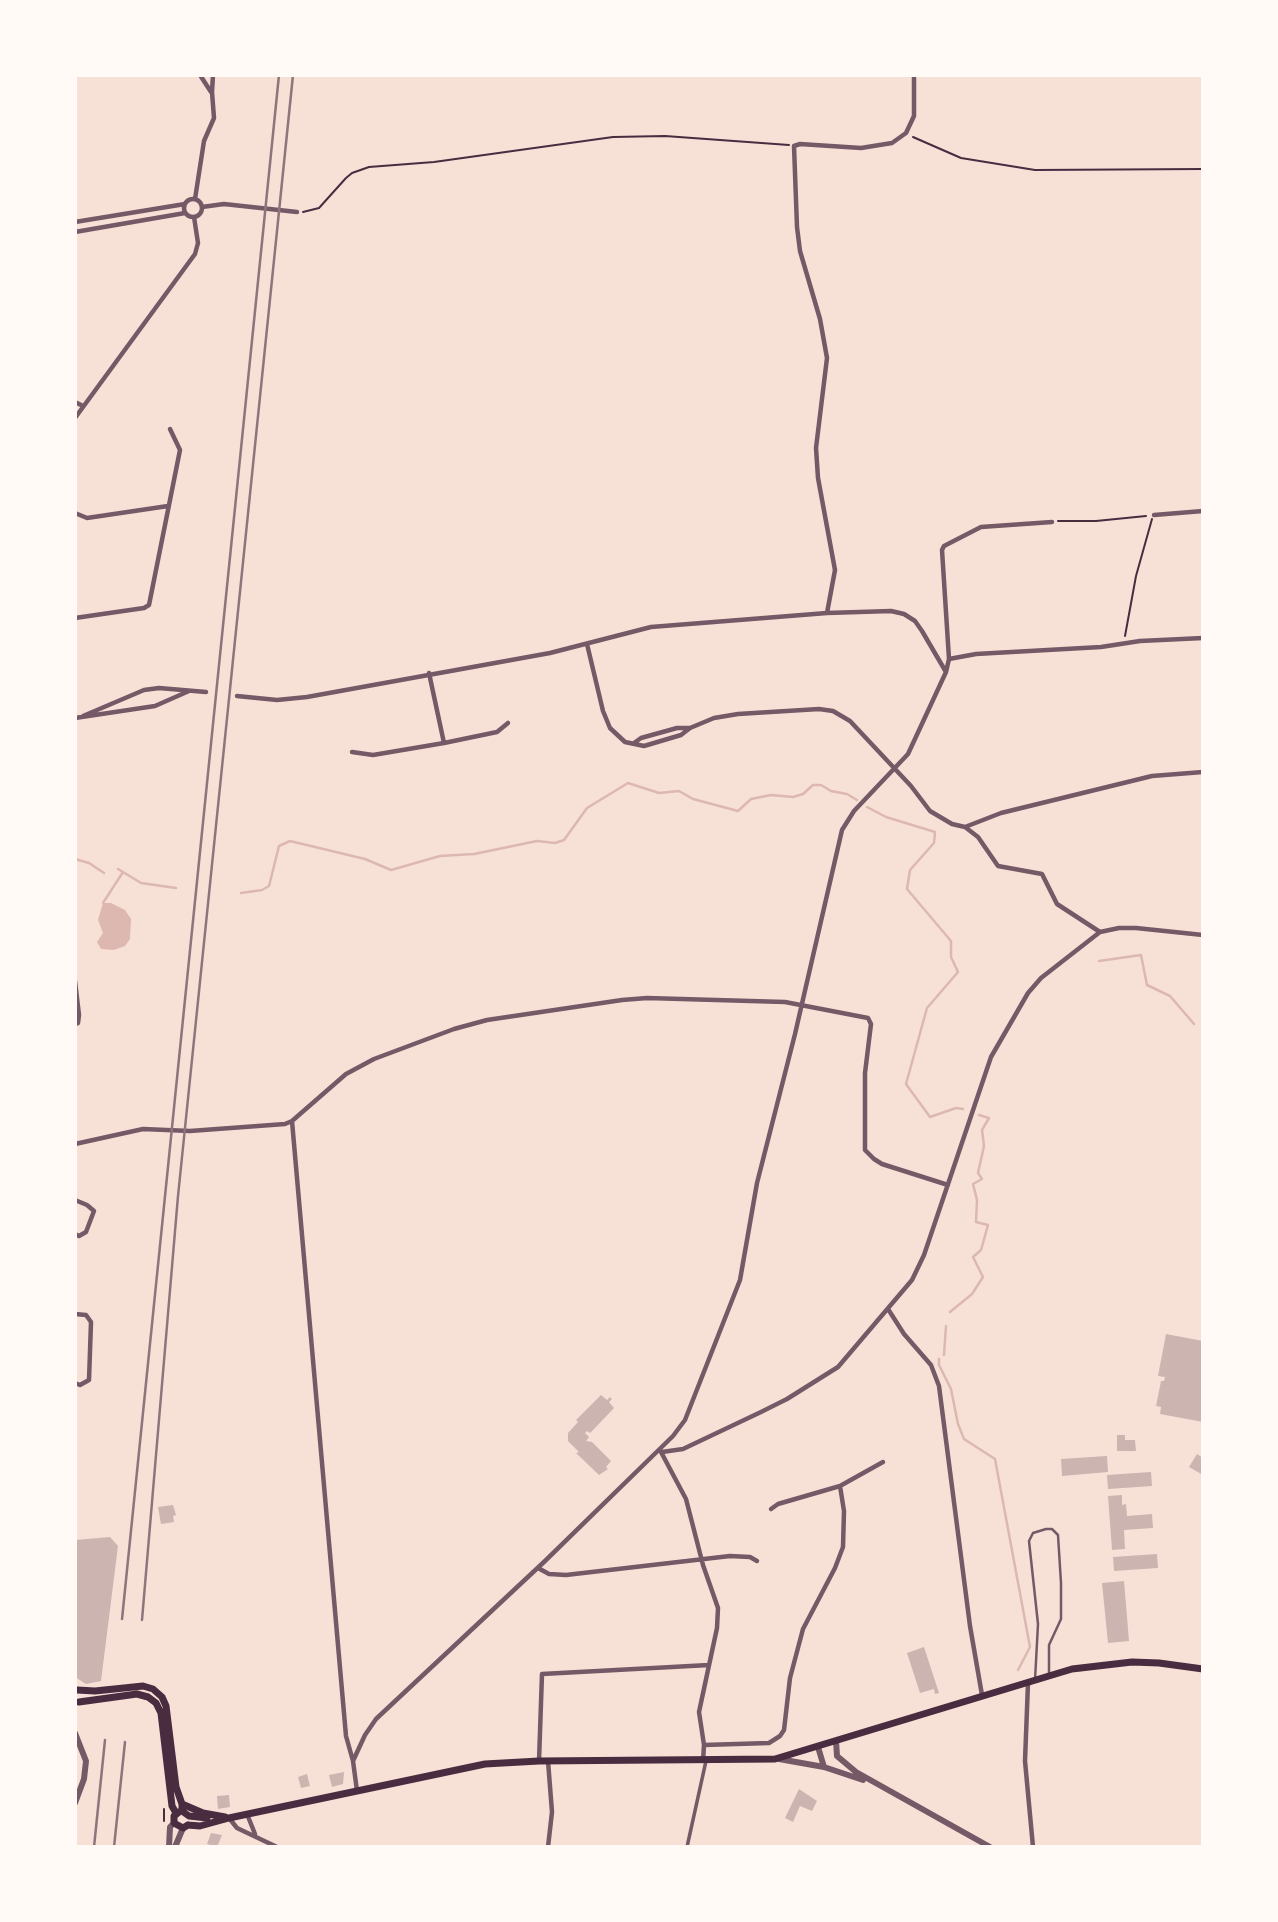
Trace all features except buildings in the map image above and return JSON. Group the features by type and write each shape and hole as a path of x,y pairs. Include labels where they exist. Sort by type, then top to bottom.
{"main road":[{"path":"102,1694 77,1706 76,1689 102,1694 143,1690 158,1692 166,1706 176,1787 183,1816 200,1826 485,1765 543,1760 775,1759 982,1695 1094,1665 1132,1662 1203,1669"},
{"path":"174,1823 183,1816 203,1814 229,1818"}],"street":[{"path":"200,75 212,92"},
{"path":"195,199 204,141 214,118 214,75"},
{"path":"827,612 835,570 818,478 816,448 827,358 820,319 800,251 794,146 800,144 861,148 892,143 906,133 914,116 914,75"},
{"path":"75,222 185,204 195,199"},
{"path":"194,217 200,214 202,207 195,199"},
{"path":"185,204 185,213"},
{"path":"202,207 231,205 297,212"},
{"path":"75,232 185,213 194,217"},
{"path":"75,418 195,254 198,243 194,217"},
{"path":"75,402 83,406"},
{"path":"75,618 149,605 180,450 170,429"},
{"path":"75,513 87,518 168,506"},
{"path":"1154,515 1203,511"},
{"path":"353,1760 364,1736 376,1719 660,1452 685,1420 740,1280 757,1183 842,830 854,811 908,754 946,672 949,659 941,554 944,545 981,527 1052,522"},
{"path":"237,696 277,701 550,653 651,627 827,612 891,611 904,614 915,621 946,672"},
{"path":"949,659 976,654 1203,638"},
{"path":"587,644 603,711 610,728 625,742 644,746 681,735 690,728 714,718 738,714 819,709 833,711 850,721 930,810 952,824 965,827 978,837 998,866 1042,874 1056,904 1100,932"},
{"path":"429,673 444,743"},
{"path":"83,716 144,690 159,688 206,692"},
{"path":"75,718 155,706 189,690"},
{"path":"352,752 373,755 444,743 497,733 508,723"},
{"path":"965,827 1002,813 1152,775 1203,772"},
{"path":"660,1452 683,1449 788,1399 838,1367 888,1310 918,1268 982,1079 1009,1024 1028,993 1041,978 1100,932 1136,928 1203,935"},
{"path":"75,981 79,1015 78,1023 75,1024"},
{"path":"75,1144 143,1129 193,1130 279,1125 292,1121 340,1079 365,1064 454,1029 487,1020 647,998 785,1002 868,1018 870,1024 865,1073 865,1150 882,1164 948,1185"},
{"path":"292,1121 346,1736 353,1760 357,1791"},
{"path":"75,1200 94,1211 86,1232 79,1236 75,1234"},
{"path":"888,1310 904,1334 931,1365 939,1386 970,1626 982,1695"},
{"path":"75,1314 86,1315 91,1322 89,1380 80,1385 75,1383"},
{"path":"660,1452 686,1499 718,1608 717,1628 699,1712 704,1761 687,1847"},
{"path":"771,1509 778,1504 840,1486 883,1462"},
{"path":"704,1745 769,1744 784,1730 790,1678 803,1629 843,1547 844,1511 840,1486"},
{"path":"538,1568 549,1574 566,1574 740,1556 757,1561"},
{"path":"548,1847 552,1812 543,1760 542,1674 709,1665"},
{"path":"1031,1681 1026,1760 1033,1847"},
{"path":"75,1733 86,1760 75,1803"},
{"path":"836,1741 837,1756 856,1772 990,1847"},
{"path":"818,1747 824,1767"},
{"path":"775,1759 824,1767 881,1787"},
{"path":"75,1793 81,1787"},
{"path":"247,1814 255,1835"},
{"path":"175,1847 183,1816"},
{"path":"229,1818 237,1828 277,1847"},
{"path":"169,1847 170,1827 174,1823"}],"lane":[{"path":"1031,1681 1038,1624 1029,1541 1033,1532 1046,1529 1052,1529 1058,1535 1062,1583 1061,1619 1049,1645 1049,1676"}],"path":[{"path":"906,133 961,158 1035,170 1203,169"},
{"path":"297,212 318,208 352,173 369,167 434,162 626,136 687,137 794,146"},
{"path":"1052,522 1154,515"},
{"path":"1124,644 1136,576 1154,515"}],"shaded area":[{"path":"103,903 111,903 125,910 131,919 130,939 125,946 114,950 101,949 97,942 103,933 98,920"}],"waterway":[{"path":"241,893 262,890 269,886 279,846 290,841 365,859 391,870 440,856 474,854 537,841 555,843 564,840 587,808 628,783 659,793 679,791 693,799 738,811 751,799 771,795 793,797 803,794 813,785 821,785 857,800"},
{"path":"867,807 886,817 935,832 934,843 910,870 907,889 951,941 951,957 958,972 927,1008 906,1084 930,1117 956,1108 963,1109"},
{"path":"75,859 89,863 104,873"},
{"path":"118,869 141,883 176,888"},
{"path":"103,903 123,872"},
{"path":"1099,961 1141,955 1147,985 1170,996 1194,1024"},
{"path":"950,1312 972,1294 983,1277 973,1257 981,1250 988,1225 976,1222 977,1200 973,1184 982,1179 978,1173 984,1146 982,1130 989,1118 979,1115"},
{"path":"944,1355 946,1326"},
{"path":"939,1359 939,1365 951,1389 964,1439 995,1459 1030,1647 1018,1670"}],"railway":[{"path":"122,1619 279,75"},
{"path":"142,1620 178,1196 293,75"},
{"path":"94,1847 105,1740"},
{"path":"114,1847 125,1742"}]}
